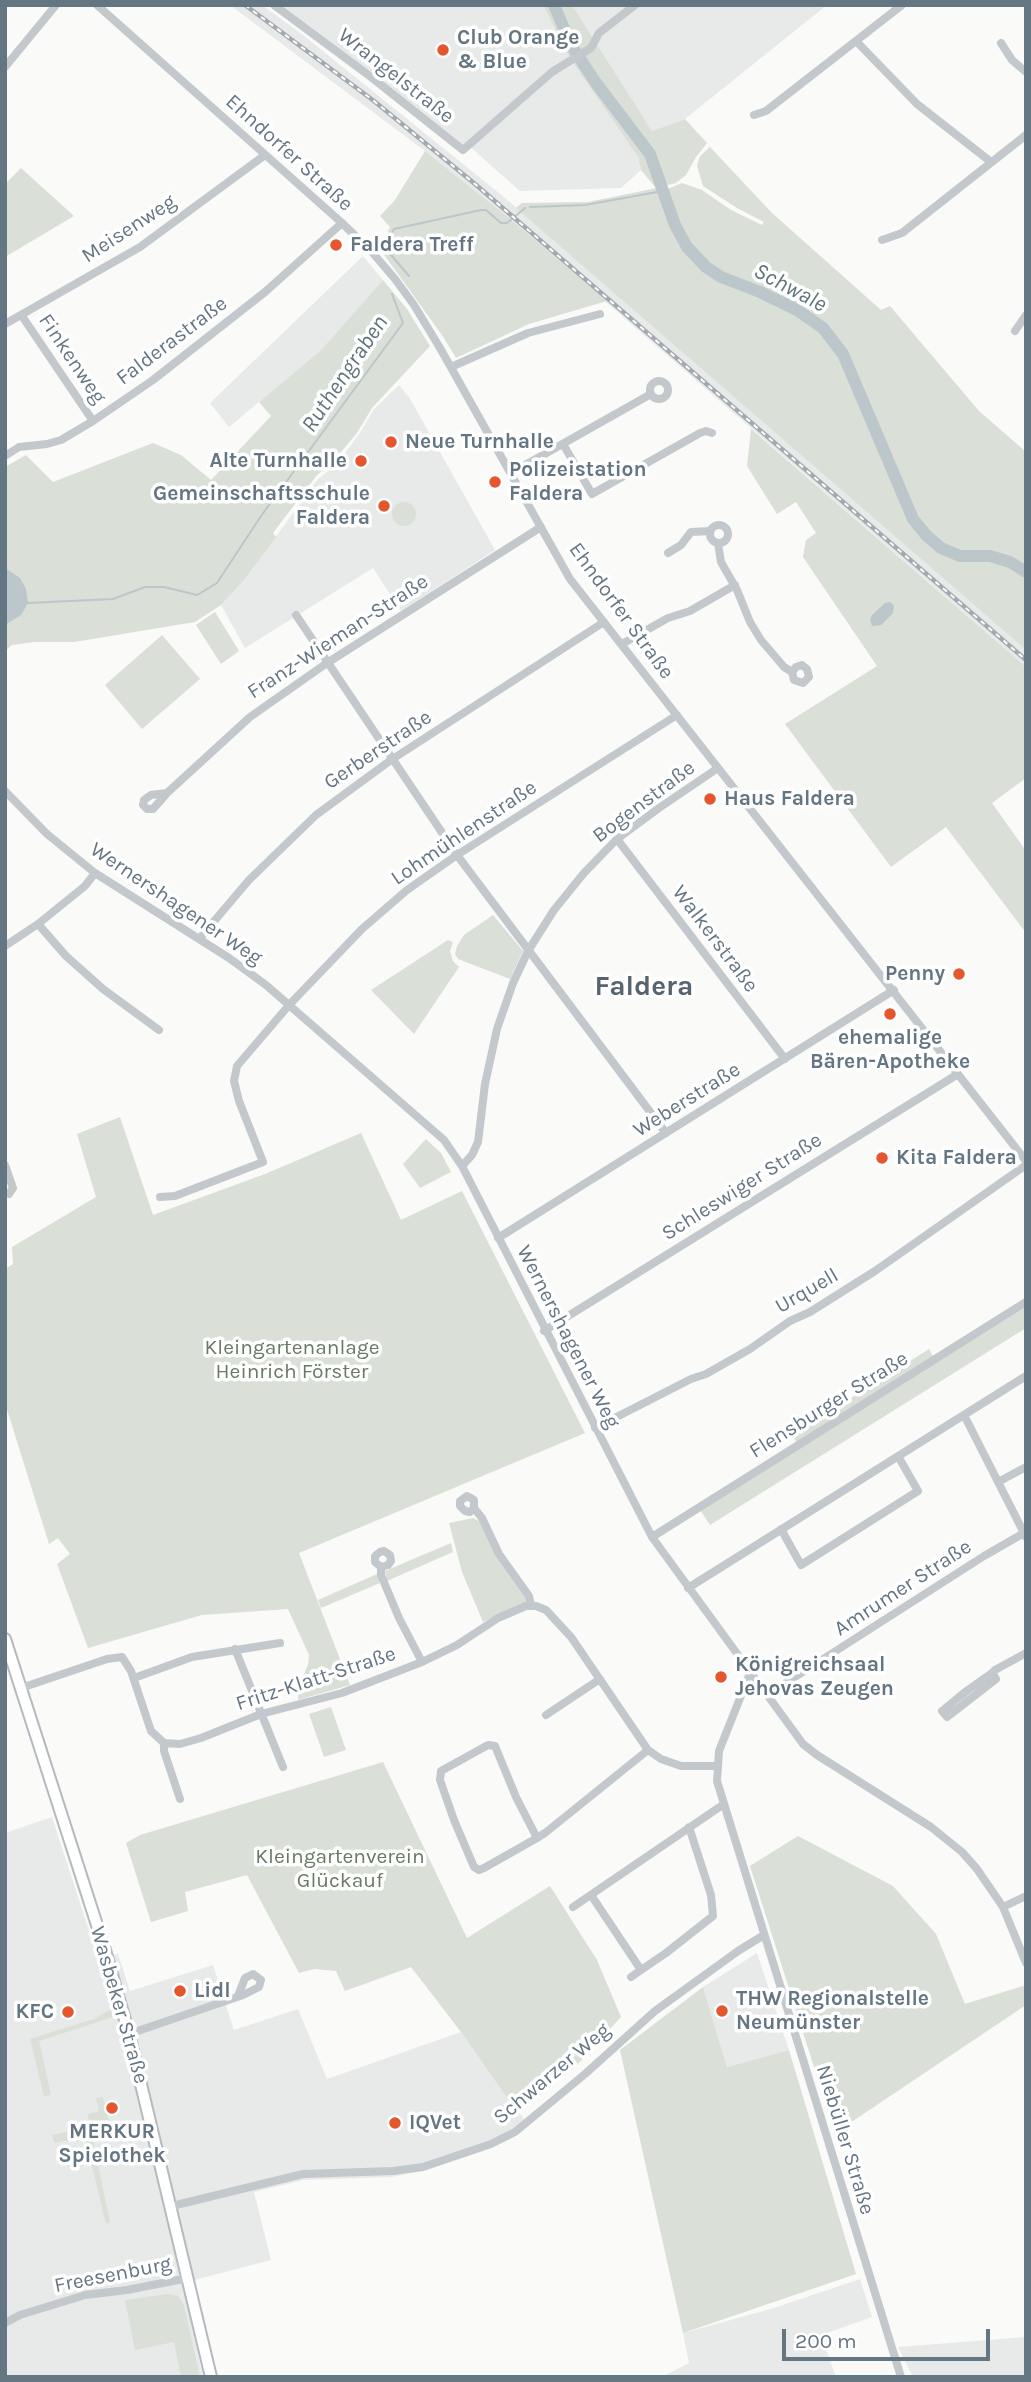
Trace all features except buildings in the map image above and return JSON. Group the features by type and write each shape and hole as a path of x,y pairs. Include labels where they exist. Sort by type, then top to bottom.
{"main road":[{"name":"Wasbeker Straße","path":"5,1639 105,1950 129,2034 211,2377"}],"street":[{"path":"7,61 56,5"},
{"name":"Ehndorfer Straße","path":"97,5 342,223 372,251 395,279 414,304 451,367 570,579 894,990 1026,1163"},
{"name":"Wrangelstraße","path":"274,5 463,150 552,72 591,48 598,33 635,5"},
{"path":"754,115 766,111 902,5"},
{"path":"856,41 917,104 991,162"},
{"path":"1001,43 1012,60 1026,72"},
{"path":"881,240 902,233 1026,135"},
{"name":"Meisenweg","path":"5,324 139,247 265,155"},
{"name":"Falderastraße","path":"5,456 19,447 61,440 153,380 265,292 342,223"},
{"path":"451,367 528,333 600,314"},
{"path":"1015,331 1026,314"},
{"name":"Finkenweg","path":"22,316 93,421"},
{"path":"511,473 651,394"},
{"path":"563,444 592,494 700,433 712,433"},
{"path":"668,553 681,545 691,532 710,531 717,525 726,528 726,539 718,542 712,540 710,531"},
{"name":"Franz-Wieman-Straße","path":"167,793 250,717 327,663 541,527"},
{"path":"718,542 721,562 750,622 761,640 784,667 792,672"},
{"path":"621,644 668,618 690,611 734,585"},
{"path":"296,615 457,855 666,1133"},
{"name":"Gerberstraße","path":"199,939 248,880 325,808 391,760 604,622"},
{"name":"Lohmühlenstraße","path":"160,1196 175,1196 263,1162 239,1101 234,1081 237,1066 290,1004 362,929 407,890 457,855 677,715"},
{"name":"Bogenstraße","path":"462,1166 472,1155 478,1142 485,1084 497,1029 513,984 528,951 554,910 584,873 617,839 659,807 719,768"},
{"name":"Wernershagener Weg","path":"5,791 47,834 95,873 229,958 290,1004 444,1140 462,1166 544,1331 652,1537 688,1588 803,1744 931,1827 962,1852 988,1883 1003,1907 1026,1963"},
{"name":"Walkerstraße","path":"617,839 785,1059"},
{"path":"5,946 38,924 85,886 95,873"},
{"path":"38,924 66,956 103,989 159,1030"},
{"name":"Weberstraße","path":"498,1238 894,990"},
{"name":"Schleswiger Straße","path":"544,1331 958,1074"},
{"name":"Urquell","path":"595,1428 691,1378 706,1374 750,1349 790,1321 810,1312 875,1271 1026,1163"},
{"path":"5,1164 13,1188 9,1194"},
{"name":"Flensburger Straße","path":"652,1537 1026,1302"},
{"path":"688,1588 1026,1376"},
{"path":"964,1415 1025,1535"},
{"path":"781,1529 801,1565 918,1491 898,1456"},
{"path":"998,1482 1026,1467"},
{"path":"474,1508 482,1518 499,1554 529,1596 531,1605 546,1610 562,1626 648,1750 661,1759 681,1766 716,1766"},
{"name":"Amrumer Straße","path":"767,1695 984,1556 1025,1535"},
{"path":"381,1567 392,1602 422,1662"},
{"name":"Fritz-Klatt-Straße","path":"164,1743 180,1744 261,1714 342,1693 422,1662 457,1645 498,1618 531,1605"},
{"path":"134,1678 182,1660 280,1643"},
{"path":"234,1649 283,1767"},
{"path":"992,1672 996,1679 947,1717 943,1711 992,1672 1026,1653"},
{"path":"21,1688 118,1657 125,1660 134,1678 151,1731 164,1743 164,1751 180,1799"},
{"name":"Niebüller Straße","path":"750,1673 719,1751 717,1781 901,2377"},
{"path":"546,1715 600,1679"},
{"path":"537,1838 494,1745 488,1745 441,1771 440,1780 454,1820 476,1869 484,1868 537,1838 648,1750"},
{"path":"573,1907 724,1804"},
{"path":"631,1977 713,1916 711,1895 689,1827"},
{"path":"591,1895 641,1970"},
{"path":"1003,1907 1026,1896"},
{"name":"Schwarzer Weg","path":"172,2206 303,2174 393,2171 423,2166 491,2144 515,2132 655,2011 764,1935"},
{"path":"129,2034 238,1996"},
{"name":"Freesenburg","path":"5,2323 31,2311 85,2295 188,2278"}],"shaded area":[{"path":"230,5 262,5 504,197 1026,650 1026,667 508,217 425,151"},
{"path":"274,5 543,5 569,57 638,157 641,170 621,188 520,191 469,146 463,150"},
{"path":"572,5 827,5 685,119 652,131"},
{"path":"363,256 383,280 321,350 229,427 210,403"},
{"name":"Gemeinschaftsschule Faldera","path":"399,385 409,397 495,550 401,611 373,568 245,648 221,605 244,580 318,479 336,465 374,409"},
{"path":"5,568 20,578 26,589 28,603 21,615 5,625"},
{"path":"890,602 894,606 893,613 881,625 872,626 872,615 885,603"},
{"path":"52,1817 98,1958 118,1954 130,1991 213,1965 234,2030 298,2009 327,2079 461,2032 529,2126 521,2132 424,2170 392,2177 304,2180 254,2192 271,2260 183,2283 203,2377 5,2377 5,1833"},
{"path":"757,1953 789,2050 727,2067 703,1987"},
{"path":"860,2279 872,2317 821,2335 836,2377 662,2377 689,2363 683,2333 774,2308"},
{"path":"1026,2337 1026,2377 913,2377 898,2347"}],"green space":[{"path":"543,5 572,5 652,131 685,119 707,143 686,175 676,183 656,188 641,170 638,157 569,57"},
{"path":"710,147 772,213 881,310 890,306 979,411 1026,452 1026,650 516,208 522,203 588,202 662,187 663,191 682,183 702,190 731,210 762,225 764,222 703,186 697,166 700,156"},
{"path":"425,151 607,301 529,324 456,358 380,249 390,227 380,216 395,200"},
{"path":"21,168 74,216 5,257 5,184"},
{"path":"383,280 407,309 430,346 372,408 357,433 331,464 317,475 273,533 276,537 244,580 221,605 195,622 74,642 12,645 5,651 5,467 26,455 53,482 153,443 181,455 211,480 271,416 259,402 321,350"},
{"path":"751,429 1026,667 1026,778 992,803 1026,851 1026,933 946,827 891,867 785,724 877,666 803,557 806,540 816,533 796,502 777,514 747,466"},
{"path":"404,502 415,509 416,514 409,525 404,526 393,519 392,514 399,503"},
{"path":"215,612 239,651 221,664 196,625"},
{"path":"162,635 200,679 142,729 105,685"},
{"path":"493,915 523,951 510,979 458,959 455,954 464,935"},
{"path":"448,940 453,942 450,951 453,961 459,967 414,1034 371,990"},
{"name":"Kleingartenanlage Heinrich Förster","path":"120,1117 153,1215 265,1174 361,1133 401,1220 462,1191 585,1433 299,1553 350,1685 298,1700 299,1686 308,1665 309,1655 288,1609 202,1615 88,1648 57,1564 70,1554 58,1538 49,1544 5,1403 5,1269 13,1264 12,1247 96,1197 77,1134"},
{"path":"426,1139 441,1153 451,1172 420,1188 403,1164"},
{"path":"1026,1307 1026,1328 710,1525 700,1510"},
{"path":"929,1349 933,1356 796,1442 792,1435"},
{"path":"473,1518 481,1522 528,1600 483,1622 462,1572 449,1523"},
{"path":"451,1543 453,1552 387,1581 385,1571"},
{"path":"377,1574 380,1583 321,1608 318,1600"},
{"path":"331,1707 346,1750 324,1757 309,1714"},
{"name":"Kleingartenverein Glückauf","path":"383,1762 467,1938 550,1886 597,1960 621,2017 575,2067 518,2113 411,1967 345,1991 336,1971 315,1969 299,1973 247,1875 185,1892 188,1911 151,1922 126,1843 140,1835"},
{"path":"798,1836 893,1886 936,1934 965,2004 1026,1985 1026,2005 835,2133 750,1866"},
{"path":"703,1987 727,2067 789,2050 856,2274 683,2333 620,2050"},
{"path":"111,2009 113,2017 39,2041 51,2095 44,2096 30,2039 94,2019"},
{"path":"103,2097 109,2122 90,2127 110,2222 106,2224 85,2137 54,2143 52,2135 89,2127 88,2114 99,2111 96,2098"},
{"path":"168,2294 178,2296 184,2305 200,2377 181,2377 174,2342 135,2350 125,2300"}],"waterway":[{"name":"Schwale","path":"554,5 571,45 650,154 675,225 687,247 706,267 721,277 797,310 823,328 843,354 913,519 926,535 941,548 960,556 990,556 1010,562 1026,572"},
{"name":"Ruthengraben","path":"530,207 585,205 663,191"},
{"name":"Ruthengraben","path":"409,276 385,248 394,229 481,210 486,210 501,223 507,223 525,208"},
{"name":"Ruthengraben","path":"28,603 113,599 145,587 164,587 197,595 217,583 261,516 403,323 392,294"}],"railway":[{"path":"245,5 374,101 475,184 1026,660"}],"place":[{"name":"Club Orange & Blue","path":"443,50"},
{"name":"Faldera Treff","path":"336,245"},
{"name":"Neue Turnhalle","path":"391,442"},
{"name":"Alte Turnhalle","path":"361,461"},
{"name":"Polizeistation Faldera","path":"495,482"},
{"name":"Gemeinschaftsschule Faldera","path":"384,506"},
{"name":"Haus Faldera","path":"710,799"},
{"name":"Penny","path":"959,974"},
{"name":"ehemalige Bären-Apotheke","path":"890,1014"},
{"name":"Kita Faldera","path":"882,1158"},
{"name":"Königreichsaal Jehovas Zeugen","path":"721,1677"},
{"name":"Lidl","path":"180,1991"},
{"name":"THW Regionalstelle Neumünster","path":"722,2011"},
{"name":"KFC","path":"68,2012"},
{"name":"MERKUR Spielothek","path":"112,2108"},
{"name":"IQVet","path":"395,2123"}],"district":[{"name":"Faldera","path":"644,987"}]}
